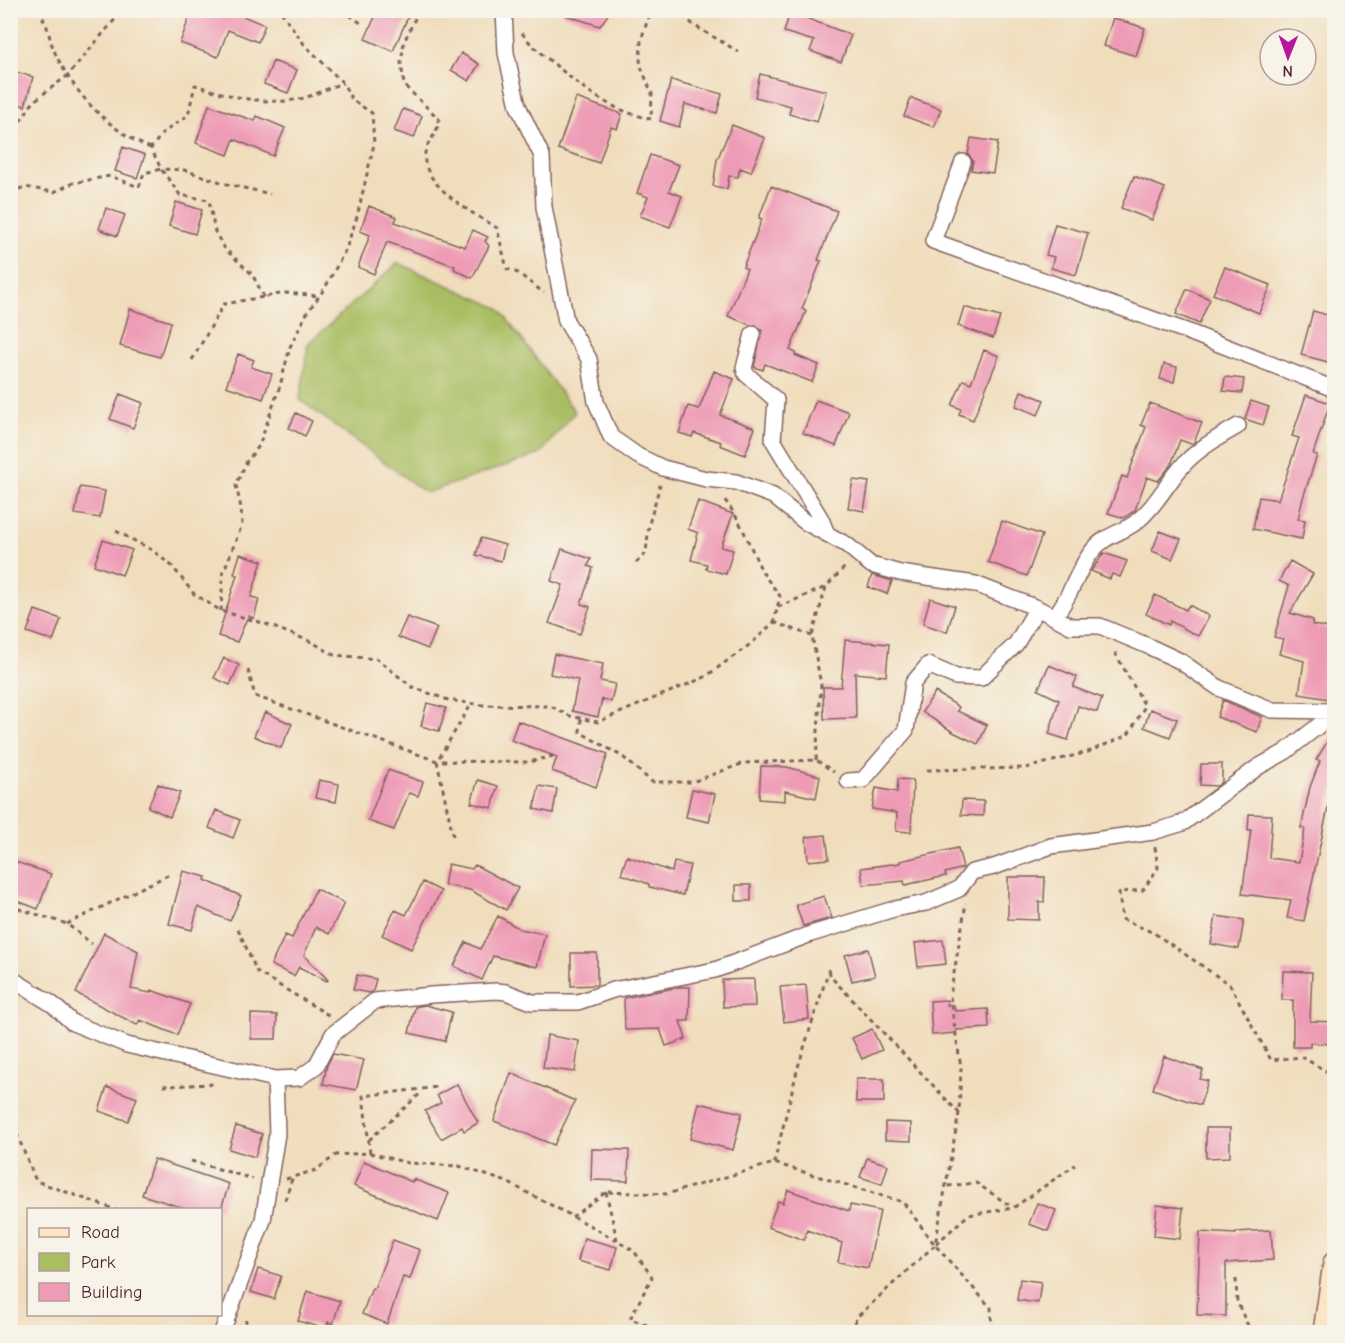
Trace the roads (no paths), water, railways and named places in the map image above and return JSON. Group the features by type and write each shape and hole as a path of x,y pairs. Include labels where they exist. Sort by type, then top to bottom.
{"street":[{"path":"504,11 506,52 518,106 542,156 544,207 566,321 588,359 596,402 611,437 638,456 663,468 706,479 735,482 773,496 805,522 828,534 871,565 900,573 975,584 1037,608 1071,626 1100,626 1180,662 1219,688 1272,710 1335,711"},
{"path":"963,162 933,241 1186,331 1335,389"},
{"path":"753,334 744,368 746,374 776,400 773,440 828,534"},
{"path":"1054,617 1064,605 1091,552 1101,541 1134,523 1156,503 1180,469 1211,442 1238,426"},
{"path":"848,781 863,780 906,730 913,682 928,664 956,677 981,678 1016,644 1037,608"},
{"path":"10,978 52,1004 73,1023 127,1045 275,1079 299,1078 316,1066 333,1034 375,1001 496,991 506,992 532,1002 578,1002 613,990 716,970 811,934 894,909 926,903 959,889 972,872 994,867 1051,846 1153,832 1184,823 1258,767 1285,752 1322,723 1335,719"},
{"path":"222,1332 262,1220 277,1134 275,1079"},
{"path":"1324,1332 1335,1263"}]}
